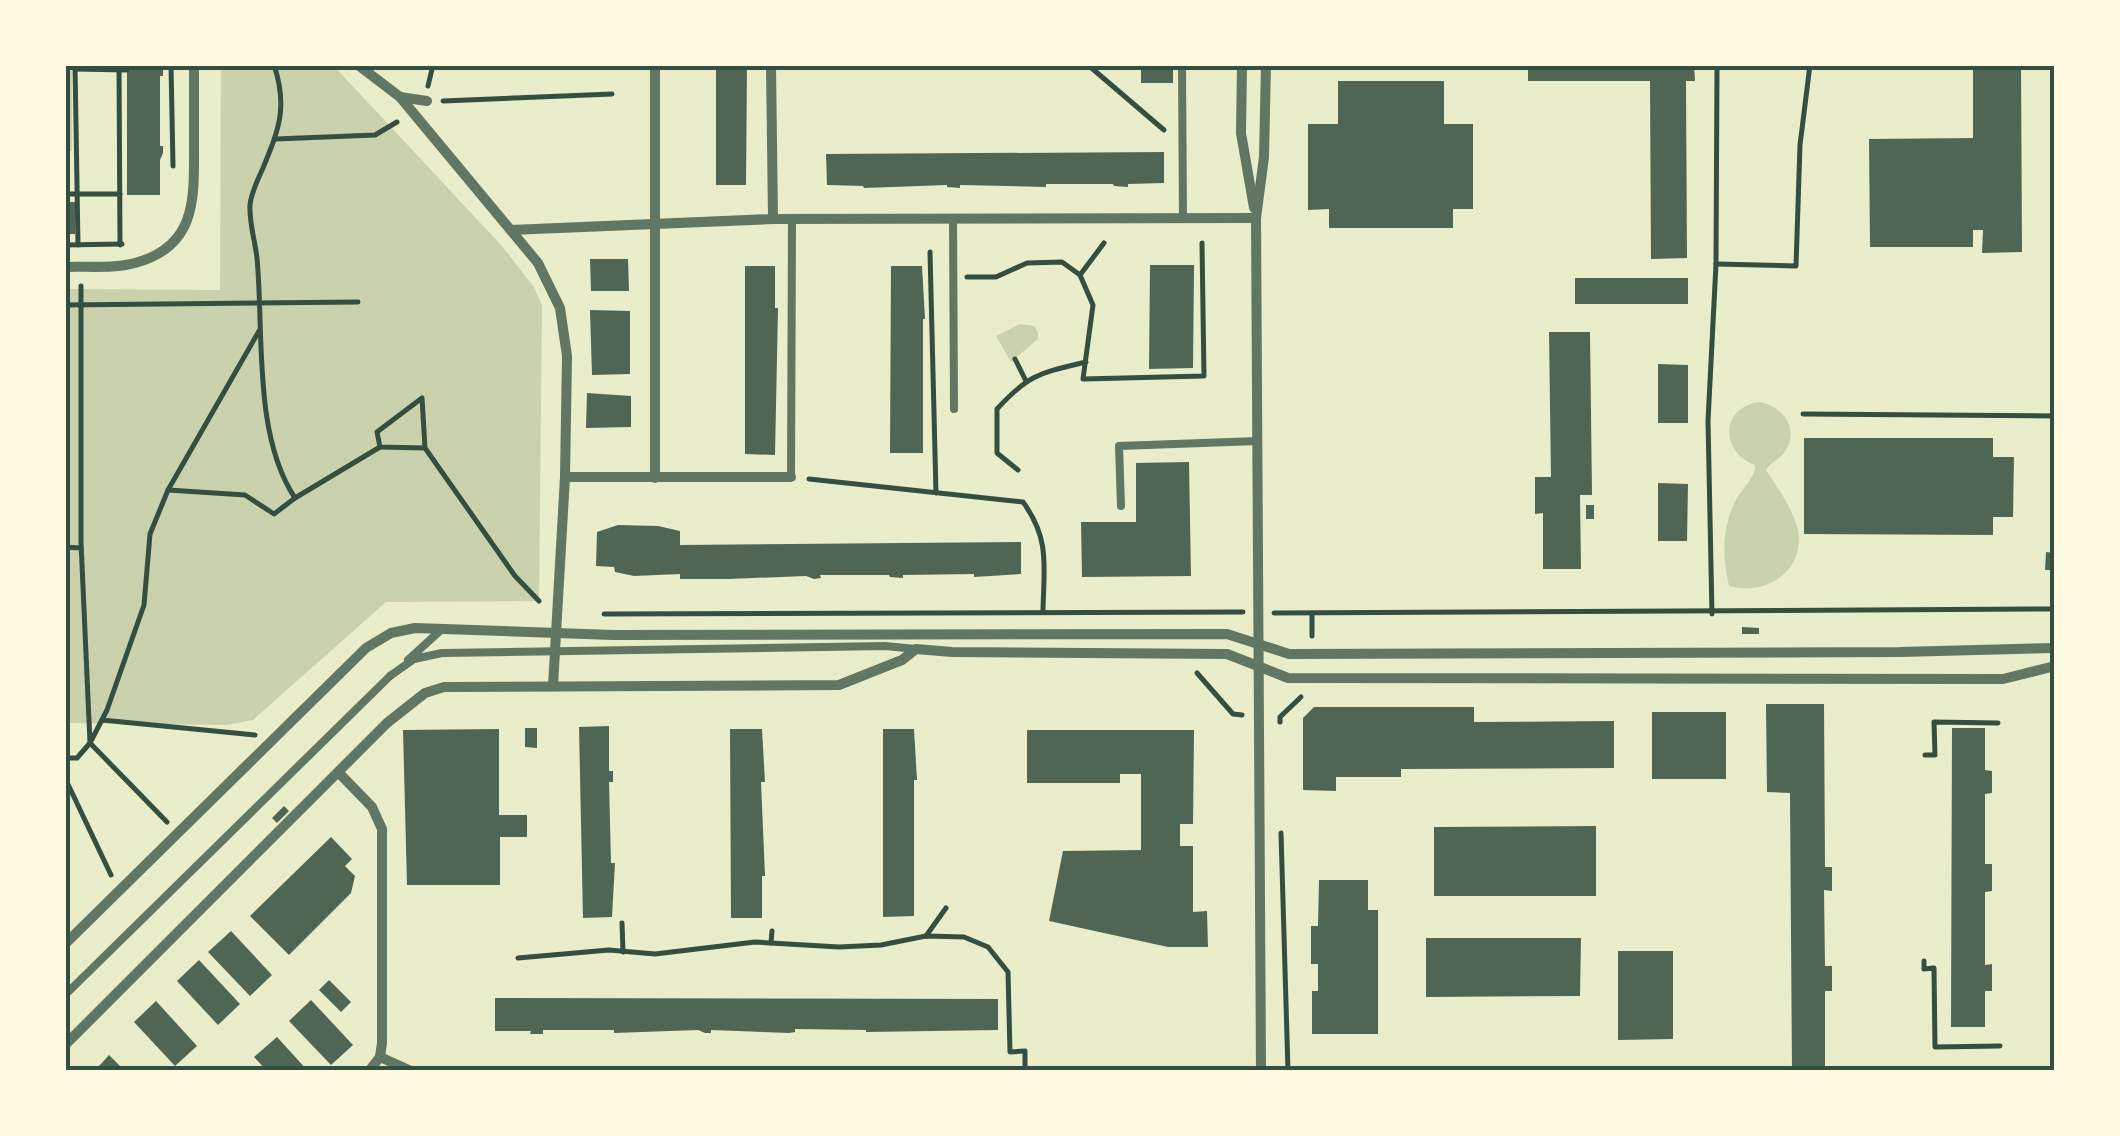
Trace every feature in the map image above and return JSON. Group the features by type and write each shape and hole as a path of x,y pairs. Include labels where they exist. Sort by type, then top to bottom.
{"street":[{"path":"65,266 130,264 160,253 188,223 194,197 194,65"},
{"path":"358,65 400,97 511,230 538,263 560,308 567,356 565,477 553,686"},
{"path":"654,478 655,65"},
{"path":"771,65 773,219"},
{"path":"1242,65 1241,133 1256,218"},
{"path":"1261,1071 1256,218 1264,157 1266,65"},
{"path":"400,97 427,101"},
{"path":"511,230 773,219 1256,218"},
{"path":"565,477 791,477"},
{"path":"65,944 366,648 391,632 415,628 612,635 1227,634 1288,654 2055,648"},
{"path":"65,1045 387,723 424,693 444,687 839,685 902,660 916,649 1227,654 1288,678 2003,679 2055,666"},
{"path":"339,773 372,806 382,828 380,1057 369,1071"},
{"path":"380,1057 411,1071"}],"lane":[{"path":"1182,65 1183,218"},
{"path":"791,477 792,219"},
{"path":"954,219 954,409"},
{"path":"1120,506 1120,446 1258,440"},
{"path":"65,994 443,628"},
{"path":"390,676 414,659 442,653 885,646 916,649"}],"path":[{"path":"171,65 173,170"},
{"path":"274,65 282,89 282,114 250,202 267,424 280,477 295,498"},
{"path":"1088,65 1182,144"},
{"path":"1712,614 1708,421 1716,264 1718,65"},
{"path":"1716,264 1796,266 1800,145 1810,65"},
{"path":"78,246 75,67 122,68 120,244"},
{"path":"427,101 612,94"},
{"path":"275,139 375,135 412,112"},
{"path":"65,153 76,153"},
{"path":"65,194 120,194"},
{"path":"65,246 130,244"},
{"path":"1080,275 1104,244"},
{"path":"954,277 996,278 1027,263 1062,262 1080,275 1093,305 1083,378 1204,376 1202,244"},
{"path":"930,252 936,494"},
{"path":"81,286 81,548 90,742 179,832"},
{"path":"65,305 358,302"},
{"path":"65,758 77,758 101,720 144,605 150,534 168,490 260,330"},
{"path":"1015,359 1026,382"},
{"path":"1018,470 997,452 996,409 1026,382 1044,372 1086,362"},
{"path":"380,447 376,432 422,398 425,448 515,576 542,604 550,604"},
{"path":"1804,414 2055,416"},
{"path":"168,490 245,495 274,514 380,447 425,448"},
{"path":"791,477 1022,502 1036,520 1044,542 1043,634"},
{"path":"65,547 81,548"},
{"path":"1275,614 2055,610"},
{"path":"589,614 1243,612"},
{"path":"1312,614 1312,654"},
{"path":"1196,672 1233,714"},
{"path":"1280,734 1280,717 1312,687 1312,678"},
{"path":"101,720 261,735"},
{"path":"1925,754 1935,755 1934,722 1998,724"},
{"path":"65,778 113,880"},
{"path":"1280,822 1288,1071"},
{"path":"926,936 946,908"},
{"path":"622,923 623,952"},
{"path":"771,943 772,931"},
{"path":"518,958 609,950 656,954 711,945 839,947 881,945 926,936 964,937 988,947 1008,972 1010,1052 1025,1051 1025,1071"},
{"path":"1924,961 1924,969 1934,968 1935,1047 2000,1046"},
{"path":"1926,1042 1935,1042"}],"green space":[{"path":"221,65 333,65 501,245 534,287 542,306 539,601 386,602 253,720 226,725 65,723 65,289 220,290"},
{"path":"65,67 72,67 72,151 65,151"},
{"path":"1020,324 1034,326 1038,339 1011,362 996,336"},
{"path":"1759,402 1775,408 1790,428 1784,453 1766,470 1791,511 1799,541 1791,566 1782,576 1771,583 1744,588 1729,586 1725,542 1731,510 1755,465 1735,451 1729,431 1737,413"}],"building":[{"path":"127,65 163,65 160,195 127,195"},
{"path":"716,65 747,65 746,185 716,185"},
{"path":"1141,65 1173,65 1173,83 1141,83"},
{"path":"1528,65 1694,65 1695,81 1686,81 1687,258 1651,259 1650,81 1528,81"},
{"path":"1869,65 2021,65 2022,252 1982,253 1983,230 1973,230 1973,247 1870,247 1869,139 1973,138 1973,69 1869,69"},
{"path":"2027,65 2055,65 2055,70 2027,70"},
{"path":"1338,81 1444,81 1444,124 1473,124 1473,209 1453,209 1453,228 1329,228 1329,209 1308,210 1308,124 1338,124"},
{"path":"1164,152 1164,183 1128,187 827,185 826,154"},
{"path":"65,202 75,202 75,234 65,234"},
{"path":"590,259 628,259 629,291 591,291"},
{"path":"1150,265 1194,265 1193,368 1149,369"},
{"path":"745,266 775,266 775,455 745,454"},
{"path":"891,266 922,266 923,453 890,453"},
{"path":"1575,278 1688,278 1688,304 1575,304"},
{"path":"590,310 630,311 630,374 592,375"},
{"path":"1549,332 1590,332 1592,495 1580,495 1581,569 1543,569 1543,513 1535,514 1535,477 1551,477"},
{"path":"1658,364 1688,365 1688,423 1658,423"},
{"path":"587,393 631,396 631,427 586,428"},
{"path":"1804,438 1993,438 1993,457 2014,457 2013,517 1993,517 1993,535 1804,534"},
{"path":"1189,462 1191,576 1082,577 1081,522 1136,522 1136,463"},
{"path":"1658,483 1688,484 1687,541 1658,541"},
{"path":"1586,505 1594,505 1594,519 1586,519"},
{"path":"618,525 680,531 680,545 1021,542 1021,574 903,578 820,575 821,578 814,579 634,576 615,572 614,567 596,566 597,532"},
{"path":"2046,552 2055,553 2055,570 2045,570"},
{"path":"1742,627 1759,628 1759,634 1742,634"},
{"path":"1766,704 1824,704 1825,867 1832,867 1832,891 1824,890 1825,966 1832,966 1832,991 1825,991 1825,1067 1833,1067 1833,1071 1792,1071 1790,793 1767,792"},
{"path":"1314,707 1474,707 1474,722 1614,721 1614,768 1401,769 1401,777 1336,777 1336,791 1303,790 1303,718"},
{"path":"1652,712 1726,712 1726,779 1652,779"},
{"path":"609,726 609,771 613,771 613,782 609,782 611,863 615,863 612,917 583,918 579,727"},
{"path":"525,728 537,728 537,748 525,747"},
{"path":"1952,728 1985,728 1985,770 1992,771 1992,793 1985,794 1985,864 1992,864 1992,891 1985,892 1985,965 1992,964 1992,991 1985,991 1985,1027 1951,1027"},
{"path":"499,729 499,815 527,815 527,837 500,837 500,885 407,885 403,730"},
{"path":"730,729 762,729 762,918 731,918"},
{"path":"883,729 914,729 917,780 914,916 883,917"},
{"path":"1027,730 1194,730 1193,824 1180,824 1180,846 1193,846 1193,912 1207,911 1208,947 1168,947 1049,921 1063,851 1141,850 1141,774 1120,774 1120,783 1027,783"},
{"path":"284,806 289,811 277,823 272,818"},
{"path":"1596,826 1596,896 1434,896 1434,827"},
{"path":"331,837 352,859 345,866 355,876 351,893 289,955 250,916"},
{"path":"1319,880 1368,880 1368,910 1378,910 1378,1034 1312,1034 1312,991 1318,991 1318,964 1311,964 1311,926 1318,926"},
{"path":"231,931 272,975 250,996 208,952"},
{"path":"1426,938 1581,938 1580,996 1426,997"},
{"path":"1618,951 1673,951 1673,1039 1618,1040"},
{"path":"199,960 240,1004 218,1025 177,981"},
{"path":"329,980 351,1002 341,1012 319,990"},
{"path":"495,998 998,999 998,1030 543,1030 543,1034 530,1034 531,1031 495,1031"},
{"path":"311,1000 353,1045 331,1065 289,1021"},
{"path":"156,1001 197,1046 175,1066 134,1022"},
{"path":"277,1037 308,1071 267,1071 254,1057"},
{"path":"109,1055 125,1071 93,1071 101,1064"}]}
